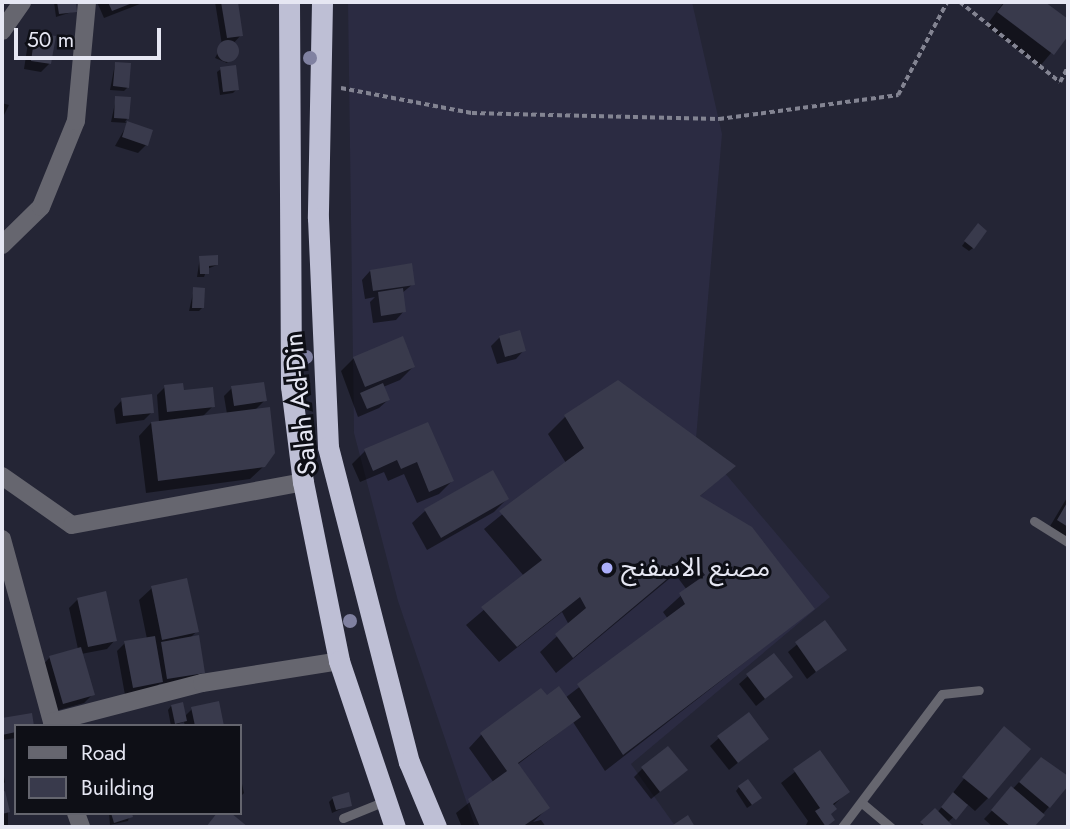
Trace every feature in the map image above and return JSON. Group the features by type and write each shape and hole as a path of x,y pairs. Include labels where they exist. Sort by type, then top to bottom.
{"highway":[{"name":"Salah Ad-Din","path":"289,2 291,386 303,482 338,661 395,827"},
{"name":"Salah Ad-Din","path":"322,2 320,333 328,447 409,762 436,827"}],"street":[{"path":"2,31 22,2"},
{"path":"2,245 41,207 76,121 87,2"},
{"path":"2,476 72,525 303,482"},
{"path":"2,539 53,724 202,683 338,661"}],"lane":[{"path":"1034,521 1068,542"},
{"path":"842,827 942,694 979,690"},
{"path":"343,818 385,801"},
{"path":"862,803 891,827"}],"path":[{"path":"322,84 472,113 719,119 898,95 947,2"},
{"path":"960,2 1060,82 1068,66"}],"shaded area":[{"path":"348,2 692,2 722,134 696,439 830,597 631,764 676,827 475,827 398,601 354,433"}],"building":[{"path":"57,2 76,2 77,12 59,14"},
{"path":"108,2 135,2 112,11"},
{"path":"221,2 238,2 243,36 227,38"},
{"path":"1005,2 1045,2 1068,19 1068,36 1054,55 997,12"},
{"path":"35,33 56,36 51,64 31,61"},
{"path":"228,40 238,47 239,51 232,61 228,62 218,55 217,51 224,41"},
{"path":"115,62 131,63 129,88 113,86"},
{"path":"236,65 239,90 223,92 220,67"},
{"path":"115,96 131,97 129,119 114,118"},
{"path":"127,121 153,130 148,146 122,137"},
{"path":"978,223 987,231 974,249 964,241"},
{"path":"218,255 218,265 209,266 209,274 200,274 199,256"},
{"path":"412,263 415,285 373,291 370,270"},
{"path":"193,287 205,288 204,308 192,308"},
{"path":"403,288 406,312 381,316 378,292"},
{"path":"520,330 526,351 505,357 499,336"},
{"path":"403,336 415,367 365,387 353,357"},
{"name":"مصنع الاسفنج","path":"618,380 736,466 700,496 752,527 815,609 623,755 577,684 685,604 679,593 705,575 692,558 573,658 555,634 586,608 580,597 517,647 481,607 542,560 499,511 584,448 564,415"},
{"path":"264,382 267,401 234,406 231,386"},
{"path":"183,383 184,390 213,387 215,407 167,412 164,385"},
{"path":"383,383 390,400 367,409 360,393"},
{"path":"152,394 154,413 123,416 121,398"},
{"path":"270,407 275,453 265,467 158,481 151,422"},
{"path":"428,422 454,481 429,492 417,462 401,469 397,460 373,471 364,449"},
{"path":"493,470 509,499 441,538 424,509"},
{"path":"1068,501 1068,527 1057,520"},
{"path":"187,578 199,632 162,640 151,586"},
{"path":"106,591 117,641 88,647 77,598"},
{"path":"825,620 847,650 816,672 795,642"},
{"path":"199,635 205,673 167,679 161,642"},
{"path":"155,636 163,682 133,688 124,641"},
{"path":"81,647 95,695 63,704 49,656"},
{"path":"774,653 793,677 765,699 746,674"},
{"path":"559,686 581,717 518,763 550,808 522,827 480,827 468,799 507,771 480,733 541,688 547,695"},
{"path":"219,701 224,724 195,724 191,707"},
{"path":"183,702 187,721 175,724 171,705"},
{"path":"749,712 769,739 738,763 717,736"},
{"path":"32,713 34,724 14,724 14,732 2,735 2,718"},
{"path":"1004,726 1031,749 989,799 962,777"},
{"path":"668,746 688,770 660,792 641,767"},
{"path":"820,750 850,792 833,804 837,809 831,814 835,820 826,827 815,811 820,808 793,769"},
{"path":"1041,757 1068,776 1068,786 1050,808 1019,782"},
{"path":"748,779 762,798 752,805 738,786"},
{"path":"1011,786 1045,815 1034,827 1011,827 991,810"},
{"path":"5,791 10,812 2,814 2,792"},
{"path":"349,792 352,806 336,810 332,797"},
{"path":"953,792 968,805 956,820 941,807"},
{"path":"935,808 954,827 926,827 920,822"},
{"path":"112,815 132,815 133,817 114,823"},
{"path":"215,815 233,815 248,827 206,827"},
{"path":"688,815 695,827 670,827"}],"place":[{"name":"مصنع الاسفنج","path":"607,568"}]}
